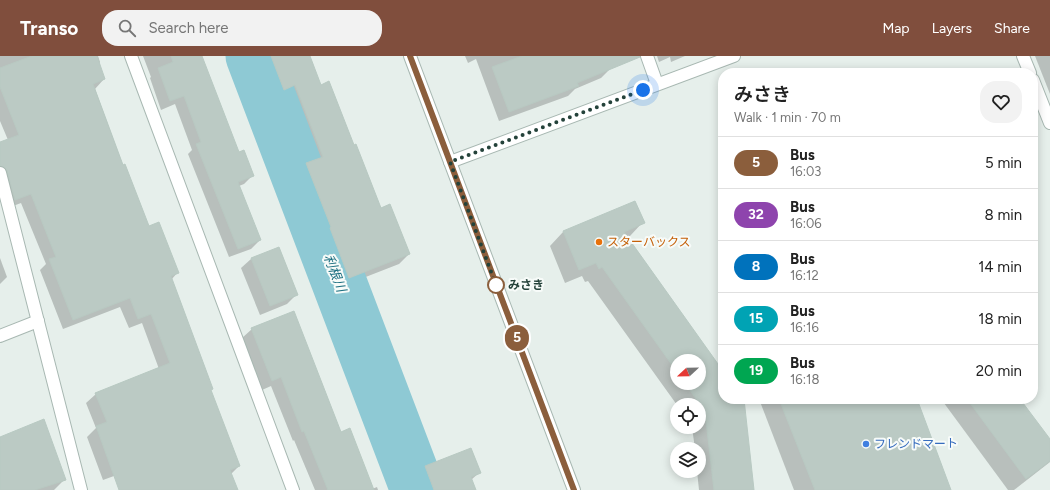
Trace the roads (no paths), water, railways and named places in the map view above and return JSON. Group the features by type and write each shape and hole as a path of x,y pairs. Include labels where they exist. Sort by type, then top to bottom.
{"street":[{"path":"131,56 293,490"},
{"path":"410,56 574,490"},
{"path":"647,56 658,84"},
{"path":"450,162 734,56"},
{"path":"1023,56 1028,68"},
{"path":"1038,92 1050,120"},
{"path":"0,173 81,490"},
{"path":"0,336 38,321"}],"waterway":[{"name":"利根川","path":"253,56 418,490"}],"place":[{"name":"スターバックス","path":"599,242"},
{"name":"みさき","path":"496,285"},
{"name":"フレンドマート","path":"866,444"}]}
